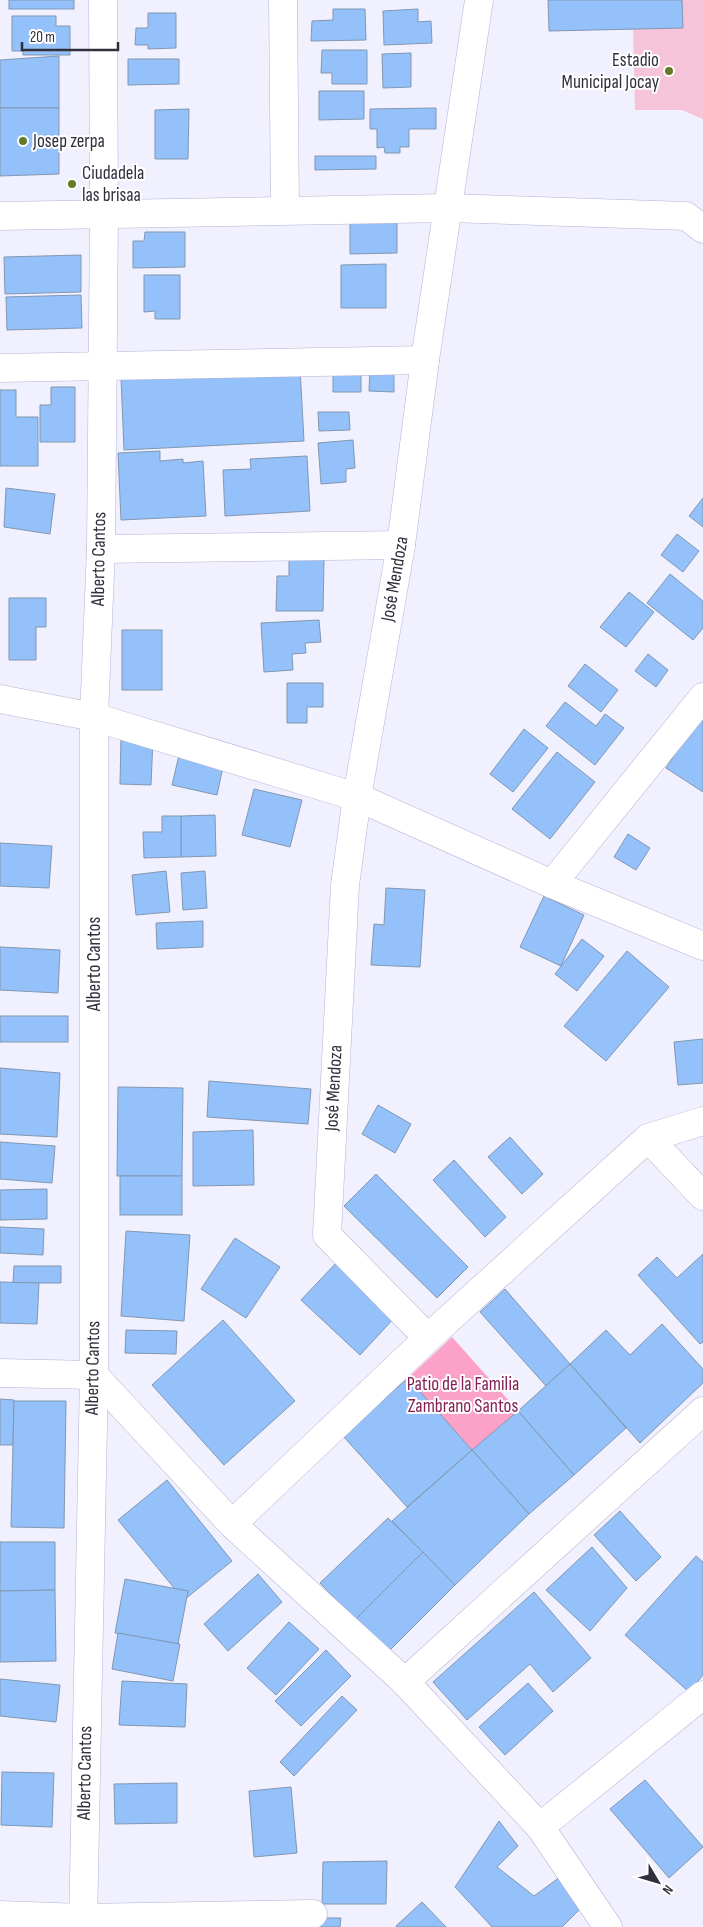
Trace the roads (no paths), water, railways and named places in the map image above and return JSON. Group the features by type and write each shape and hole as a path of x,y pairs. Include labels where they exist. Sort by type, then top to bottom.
{"street":[{"name":"Alberto Cantos","path":"82,1922 94,1375 94,718 101,549 101,367 104,214 103,0"},
{"path":"283,0 285,209"},
{"name":"José Mendoza","path":"428,1338 327,1235 344,885 357,797 401,545 425,360 479,0"},
{"path":"0,216 285,209 449,208 686,216 703,229"},
{"path":"0,368 425,360"},
{"path":"101,549 401,545"},
{"path":"552,884 703,697"},
{"path":"0,699 94,718 357,797 552,884 703,946"},
{"path":"232,1524 428,1338 648,1138 703,1121"},
{"path":"648,1138 703,1196"},
{"path":"0,1373 94,1375 232,1524 404,1682 540,1827 608,1927"},
{"path":"404,1682 703,1411"},
{"path":"540,1827 703,1695"},
{"path":"0,1915 82,1922 313,1914"}],"place":[{"name":"Estadio Municipal Jocay","path":"669,71"},
{"name":"Josep zerpa","path":"23,141"},
{"name":"Ciudadela las brisaa","path":"72,184"}],"park label":[{"name":"Patio de la Familia Zambrano Santos","path":"463,1395"}]}
